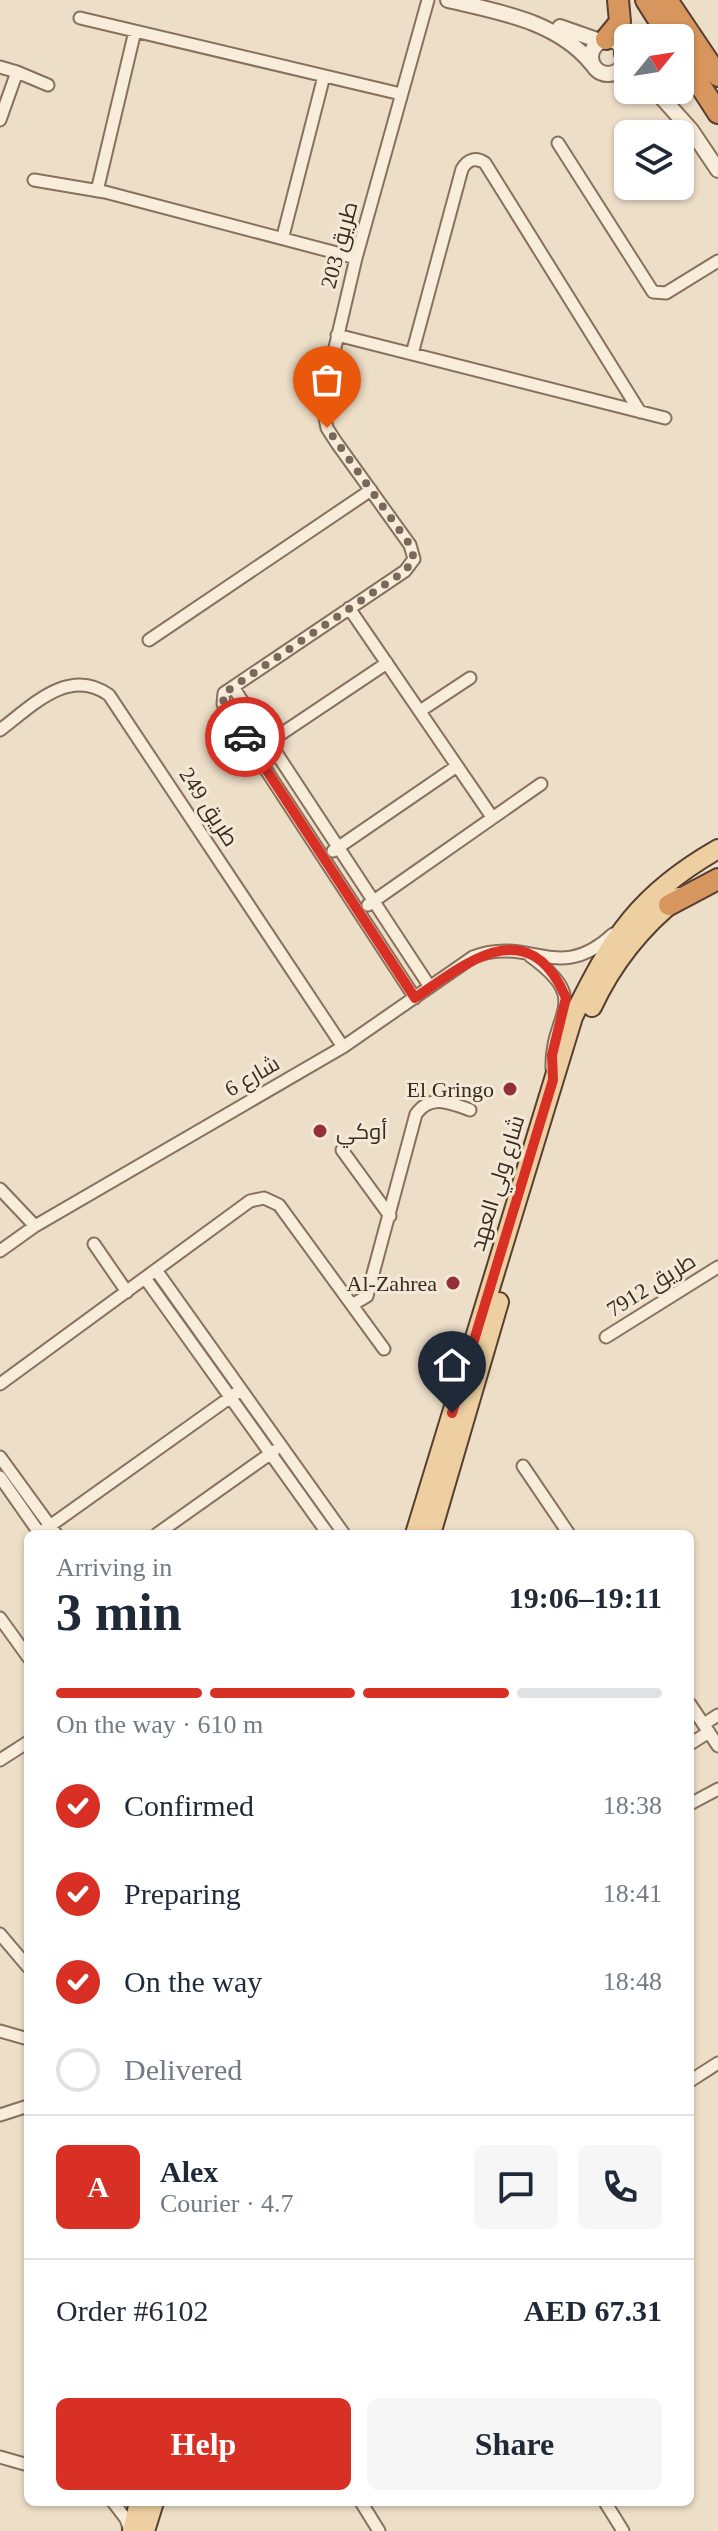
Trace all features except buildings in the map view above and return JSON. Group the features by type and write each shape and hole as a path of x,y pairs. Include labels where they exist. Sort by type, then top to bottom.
{"highway":[{"path":"603,40 620,22 618,0"},
{"path":"646,0 661,24"},
{"path":"667,0 718,76"},
{"path":"680,0 718,59"},
{"path":"694,76 718,113"},
{"path":"694,93 718,128"},
{"path":"669,905 718,879"}],"main road":[{"name":"شارع ولي العهد","path":"416,1530 573,1017 611,945 633,914 657,889 718,849"},
{"name":"شارع ولي العهد","path":"432,1530 583,1025 622,955 650,921 718,870"},
{"path":"131,2531 140,2506"},
{"path":"141,2506 145,2531"}],"street":[{"name":"طريق 203","path":"233,687 405,571 414,559 410,545 332,435 323,411 356,258 428,0"},
{"path":"448,0 539,19 614,41"},
{"path":"513,15 560,35 592,64 614,77"},
{"path":"80,18 401,94"},
{"path":"97,191 135,31"},
{"path":"592,64 592,51 603,40"},
{"path":"0,67 48,85"},
{"path":"0,120 17,72"},
{"path":"607,74 614,72"},
{"path":"283,236 324,76"},
{"path":"666,104 691,130 718,170"},
{"path":"558,143 653,292 666,293 718,261"},
{"path":"412,354 462,169 471,160 479,159 485,163 640,412"},
{"path":"34,180 97,191 283,236 356,258"},
{"path":"337,335 665,418"},
{"path":"149,640 371,490"},
{"path":"349,608 492,817"},
{"path":"254,752 387,663"},
{"path":"420,711 470,678"},
{"name":"طريق 249","path":"0,730 50,693 67,685 85,684 109,695 343,1047"},
{"path":"415,998 221,700 233,687 430,987"},
{"path":"324,857 457,766"},
{"path":"360,911 541,784"},
{"name":"شارع 6","path":"0,1251 35,1226 343,1047 461,964 490,951 575,960 600,946 633,914"},
{"path":"526,953 550,970 566,998 552,1055 553,1080"},
{"path":"352,1305 367,1296 421,1107 442,1100 470,1110"},
{"path":"342,1150 390,1216"},
{"path":"0,1189 35,1226"},
{"path":"0,1384 250,1201 264,1198 279,1205 384,1349"},
{"path":"94,1244 127,1292"},
{"name":"طريق 7912","path":"606,1337 718,1267"},
{"path":"156,1270 341,1530"},
{"path":"145,1278 325,1530"},
{"path":"49,1530 241,1390"},
{"path":"163,1530 281,1446"},
{"path":"0,1457 45,1530"},
{"path":"523,1466 566,1530"},
{"path":"0,1477 44,1530"},
{"path":"0,1618 24,1651"},
{"path":"694,1710 718,1746"},
{"path":"694,1740 718,1715"},
{"path":"0,1760 24,1745"},
{"path":"694,1802 718,1789"},
{"path":"0,1934 24,1962"},
{"path":"0,2031 24,2038"},
{"path":"694,2078 718,2063"},
{"path":"0,2115 24,2107"},
{"path":"0,2457 24,2464"},
{"path":"0,2464 24,2471"},
{"path":"116,2506 131,2531"},
{"path":"363,2506 379,2531"},
{"path":"607,2506 623,2531"}],"way so far":[{"path":"245,737 221,700 224,693 405,571 414,559 410,545 327,428"}],"place":[{"name":"El Gringo","path":"510,1089"},
{"name":"أوكي","path":"320,1131"},
{"name":"Al-Zahrea","path":"453,1283"}],"route":[{"path":"245,737 415,998 473,957 490,951 508,950 526,953 550,970 560,982 566,998 565,1014 552,1055 553,1080 452,1413"}]}
